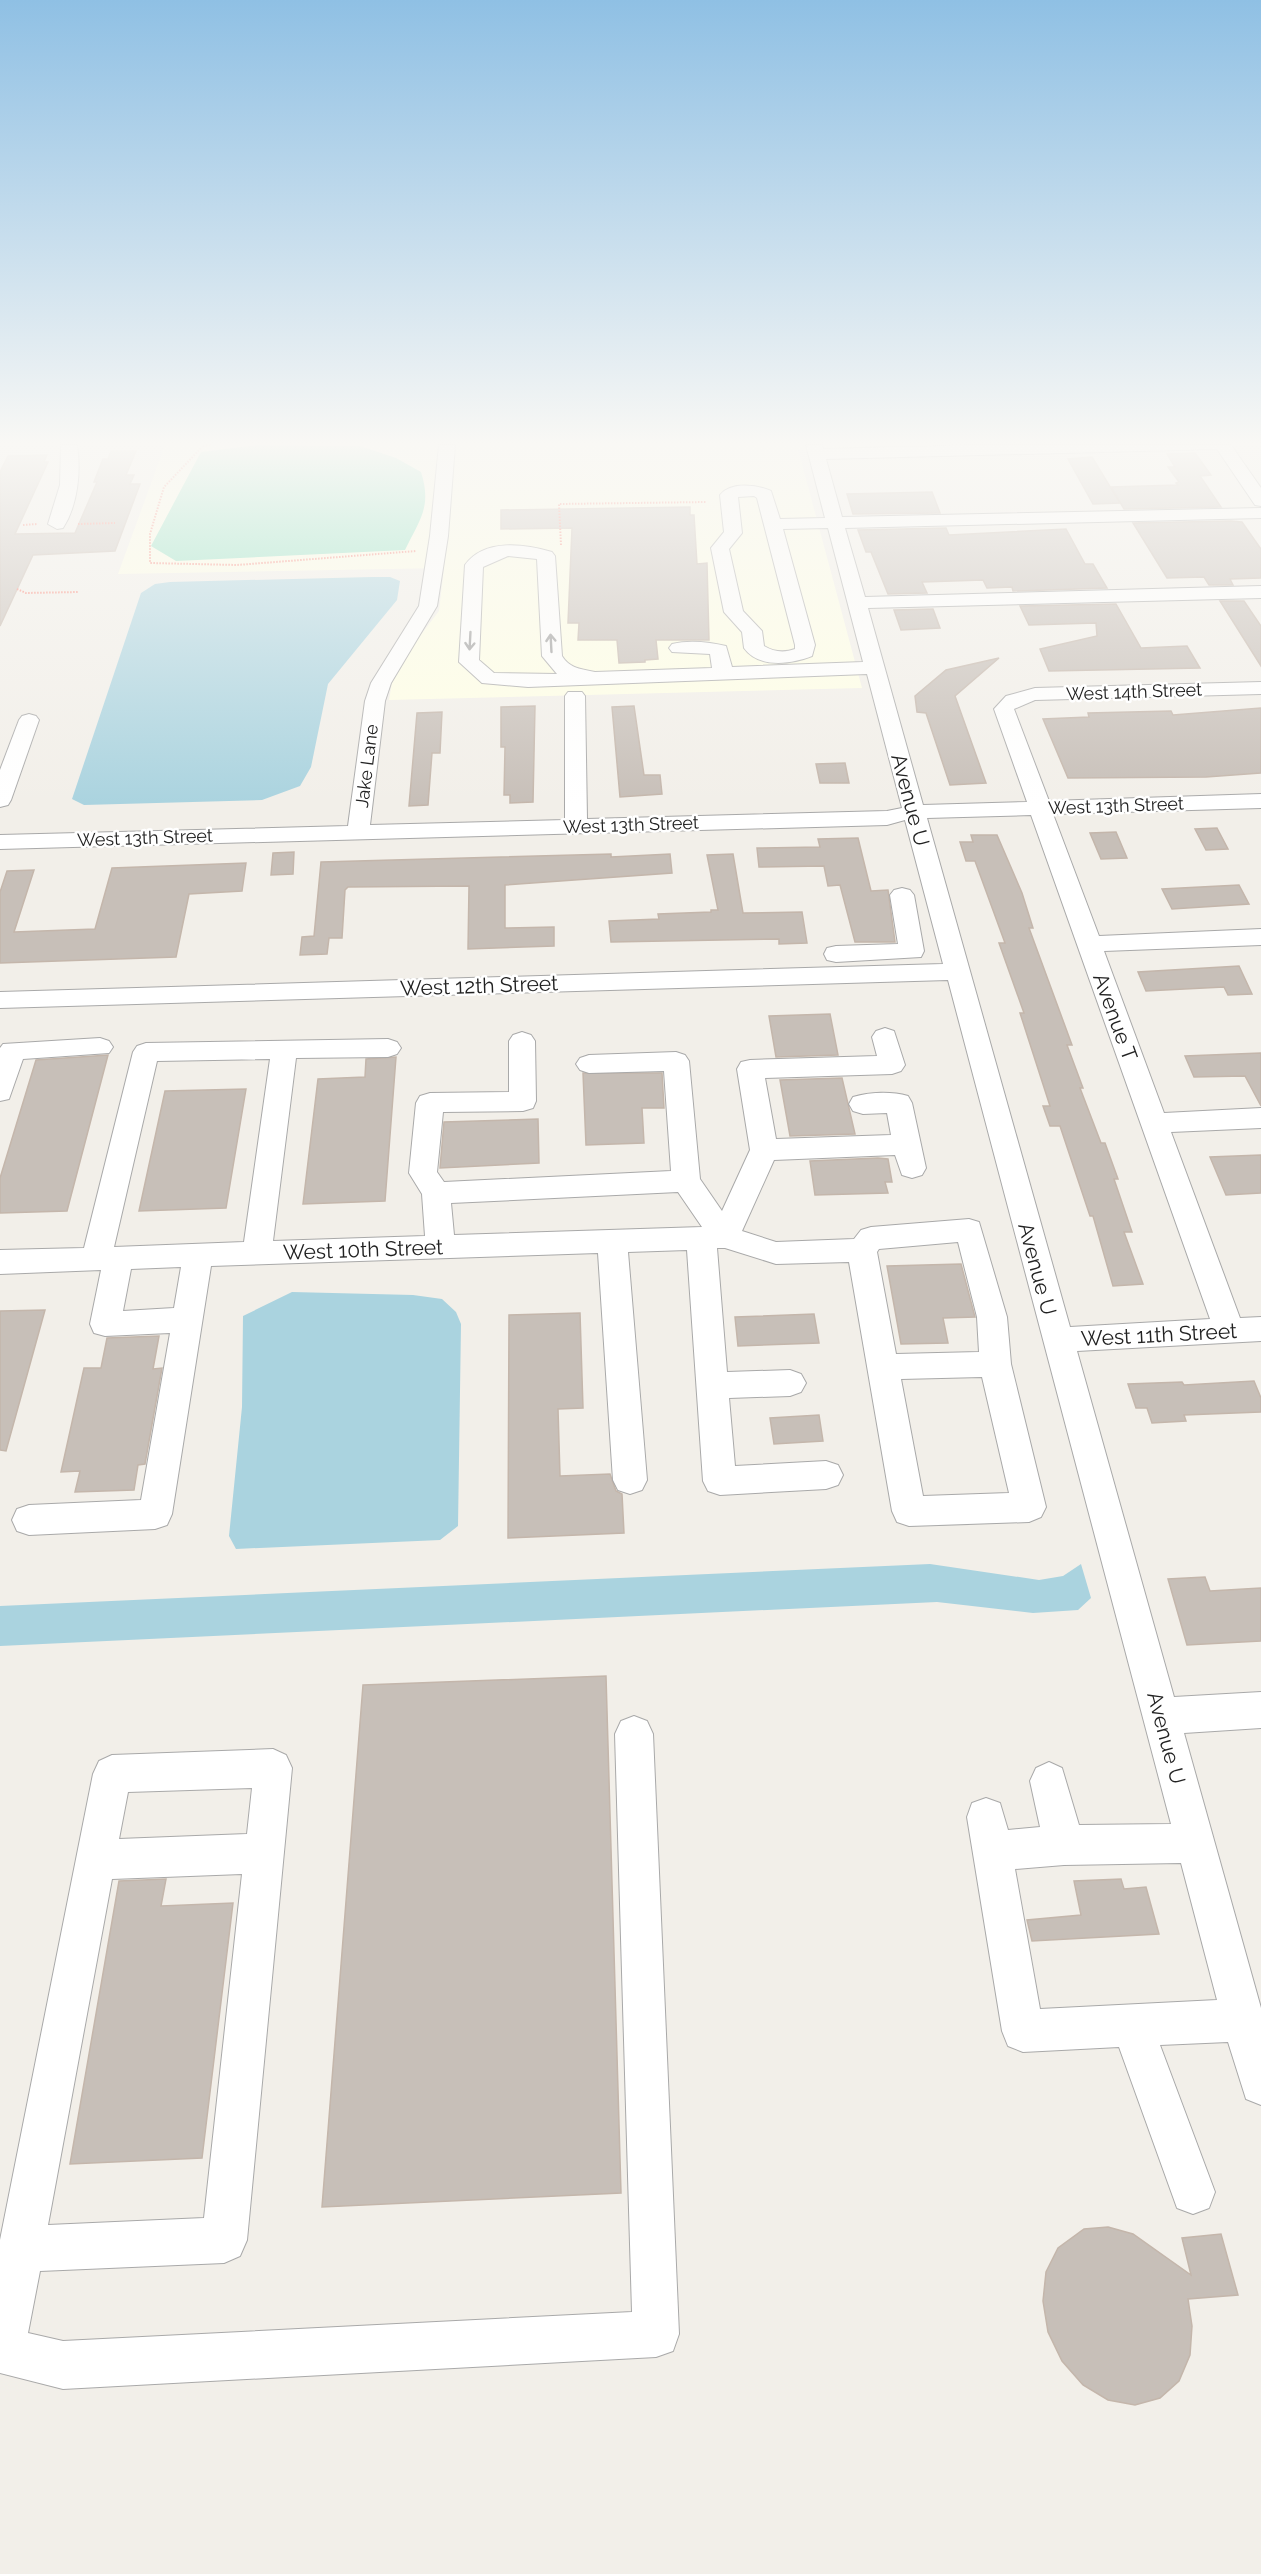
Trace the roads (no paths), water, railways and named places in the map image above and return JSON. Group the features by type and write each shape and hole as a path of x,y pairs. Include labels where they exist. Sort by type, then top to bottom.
{"street":[{"name":"Jake Lane","path":"358,832 375,701 381,683 428,606 434,565"},
{"path":"475,565 469,662 489,679 528,681 874,668"},
{"path":"547,565 552,656 556,666 570,673 589,677"},
{"path":"724,565 734,612 752,631 754,648 762,654 794,657 805,652 806,645 785,565"},
{"name":"Avenue U","path":"846,565 1261,2084"},
{"path":"856,603 1261,592"},
{"path":"679,648 718,650 723,673"},
{"name":"West 14th Street","path":"1008,703 1023,696 1035,694 1261,688"},
{"path":"575,696 576,826"},
{"name":"Avenue T","path":"1008,703 1004,709 1005,715 1230,1331"},
{"path":"0,800 29,720"},
{"name":"West 13th Street","path":"0,842 887,818 913,812 1261,801"},
{"path":"836,954 864,964 912,951 902,900 938,904"},
{"path":"909,935 947,934"},
{"path":"1088,944 1261,937"},
{"name":"West 12th Street","path":"0,1000 864,964 957,972"},
{"path":"713,1237 764,1150 750,1069 892,1065 885,1037"},
{"path":"440,1247 436,1192 423,1173 430,1103 523,1101 522,1041"},
{"path":"0,1092 12,1050 100,1047"},
{"path":"188,1320 105,1324 107,1259 146,1053 388,1048"},
{"path":"258,1253 284,1050"},
{"path":"589,1064 676,1061 686,1181 713,1237 712,1385 720,1481 826,1475"},
{"path":"764,1150 909,1157 898,1103 864,1104"},
{"path":"1154,1123 1261,1118"},
{"path":"436,1192 686,1181"},
{"path":"969,1230 992,1317 995,1364 1029,1507 909,1511 862,1250 871,1238 969,1230"},
{"name":"West 10th Street","path":"0,1262 713,1237 776,1253 862,1250"},
{"path":"612,1241 630,1480"},
{"path":"29,1520 155,1514 198,1255"},
{"name":"West 11th Street","path":"1056,1340 1261,1329"},
{"path":"884,1367 995,1364"},
{"path":"712,1385 790,1383"},
{"path":"1160,1716 1261,1710"},
{"path":"21,2249 224,2240 273,1768 112,1774 1,2348 63,2365 656,2334 634,1734"},
{"path":"1049,1781 1064,1845"},
{"path":"1195,1843 1064,1845 989,1834 1023,2031 1244,2020"},
{"path":"96,1860 264,1853"},
{"path":"1132,2026 1193,2192"}],"water":[{"path":"390,577 400,581 397,600 328,684 311,767 300,786 262,800 84,805 72,799 141,593 155,584 170,582"},
{"path":"292,1292 413,1295 442,1299 456,1312 461,1324 458,1526 440,1540 236,1549 229,1536 242,1407 243,1316"},
{"path":"930,1564 1039,1580 1063,1576 1081,1564 1091,1598 1078,1610 1033,1613 937,1602 0,1646 0,1606"}]}
